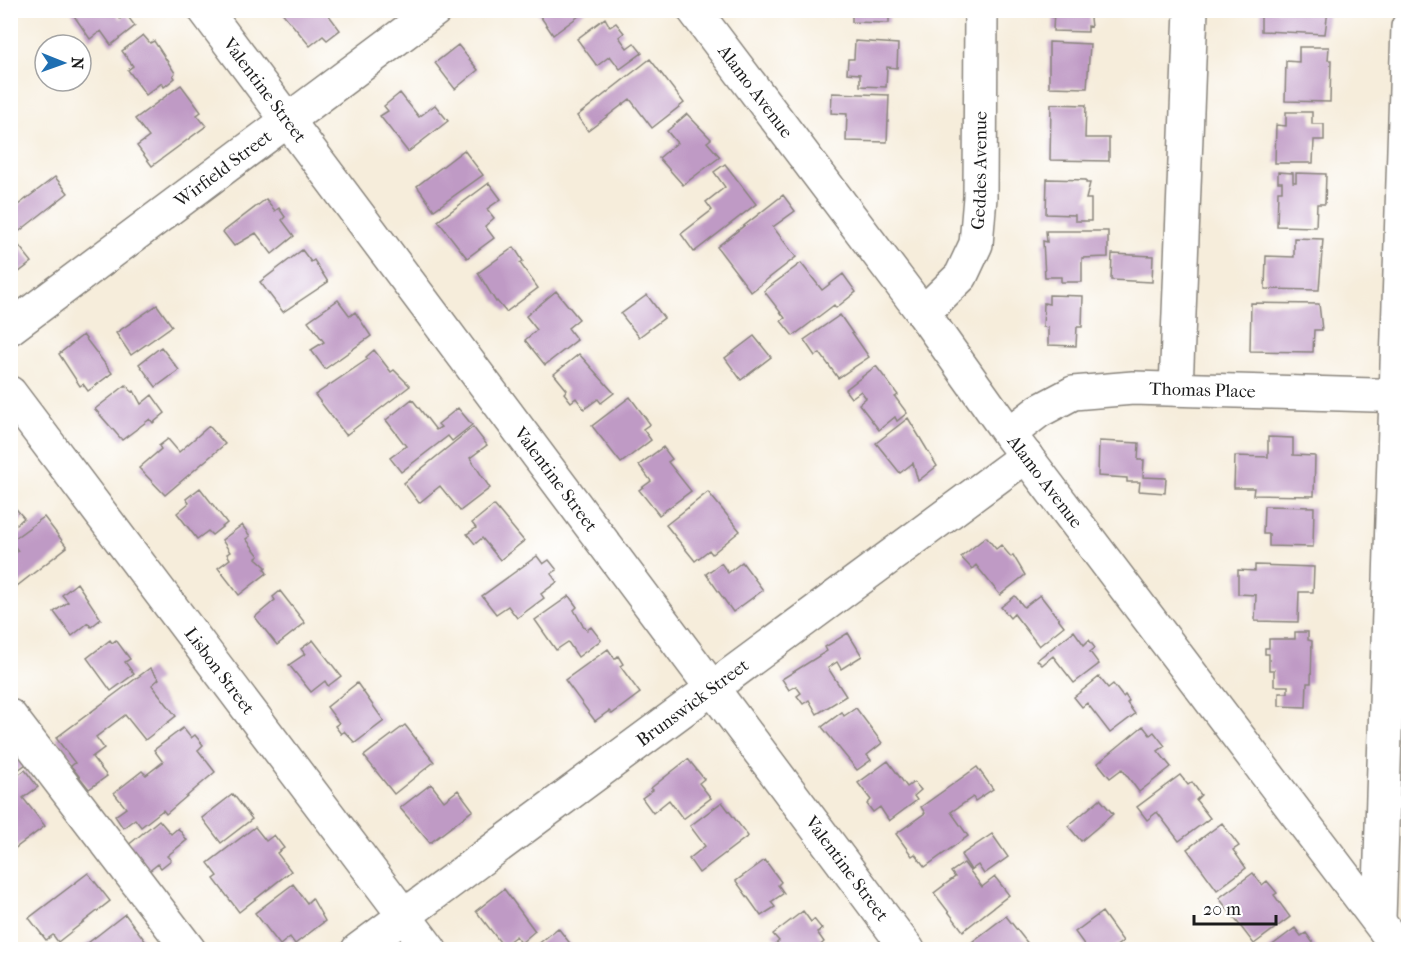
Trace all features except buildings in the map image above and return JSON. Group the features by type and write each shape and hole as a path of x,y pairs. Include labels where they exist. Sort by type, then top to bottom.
{"street":[{"name":"Valentine Street","path":"205,10 908,950"},
{"name":"Wirfield Street","path":"10,328 435,10"},
{"name":"Alamo Avenue","path":"694,10 924,313 1018,445 1400,950"},
{"name":"Geddes Avenue","path":"924,313 961,276 976,244 980,197 981,10"},
{"path":"1176,389 1191,10"},
{"path":"1378,919 1403,395 1408,27"},
{"name":"Thomas Place","path":"1018,445 1039,411 1073,393 1133,388 1403,395"},
{"name":"Lisbon Street","path":"10,393 430,950"},
{"name":"Brunswick Street","path":"358,950 712,688 1018,445"},
{"path":"10,716 189,950"}]}
